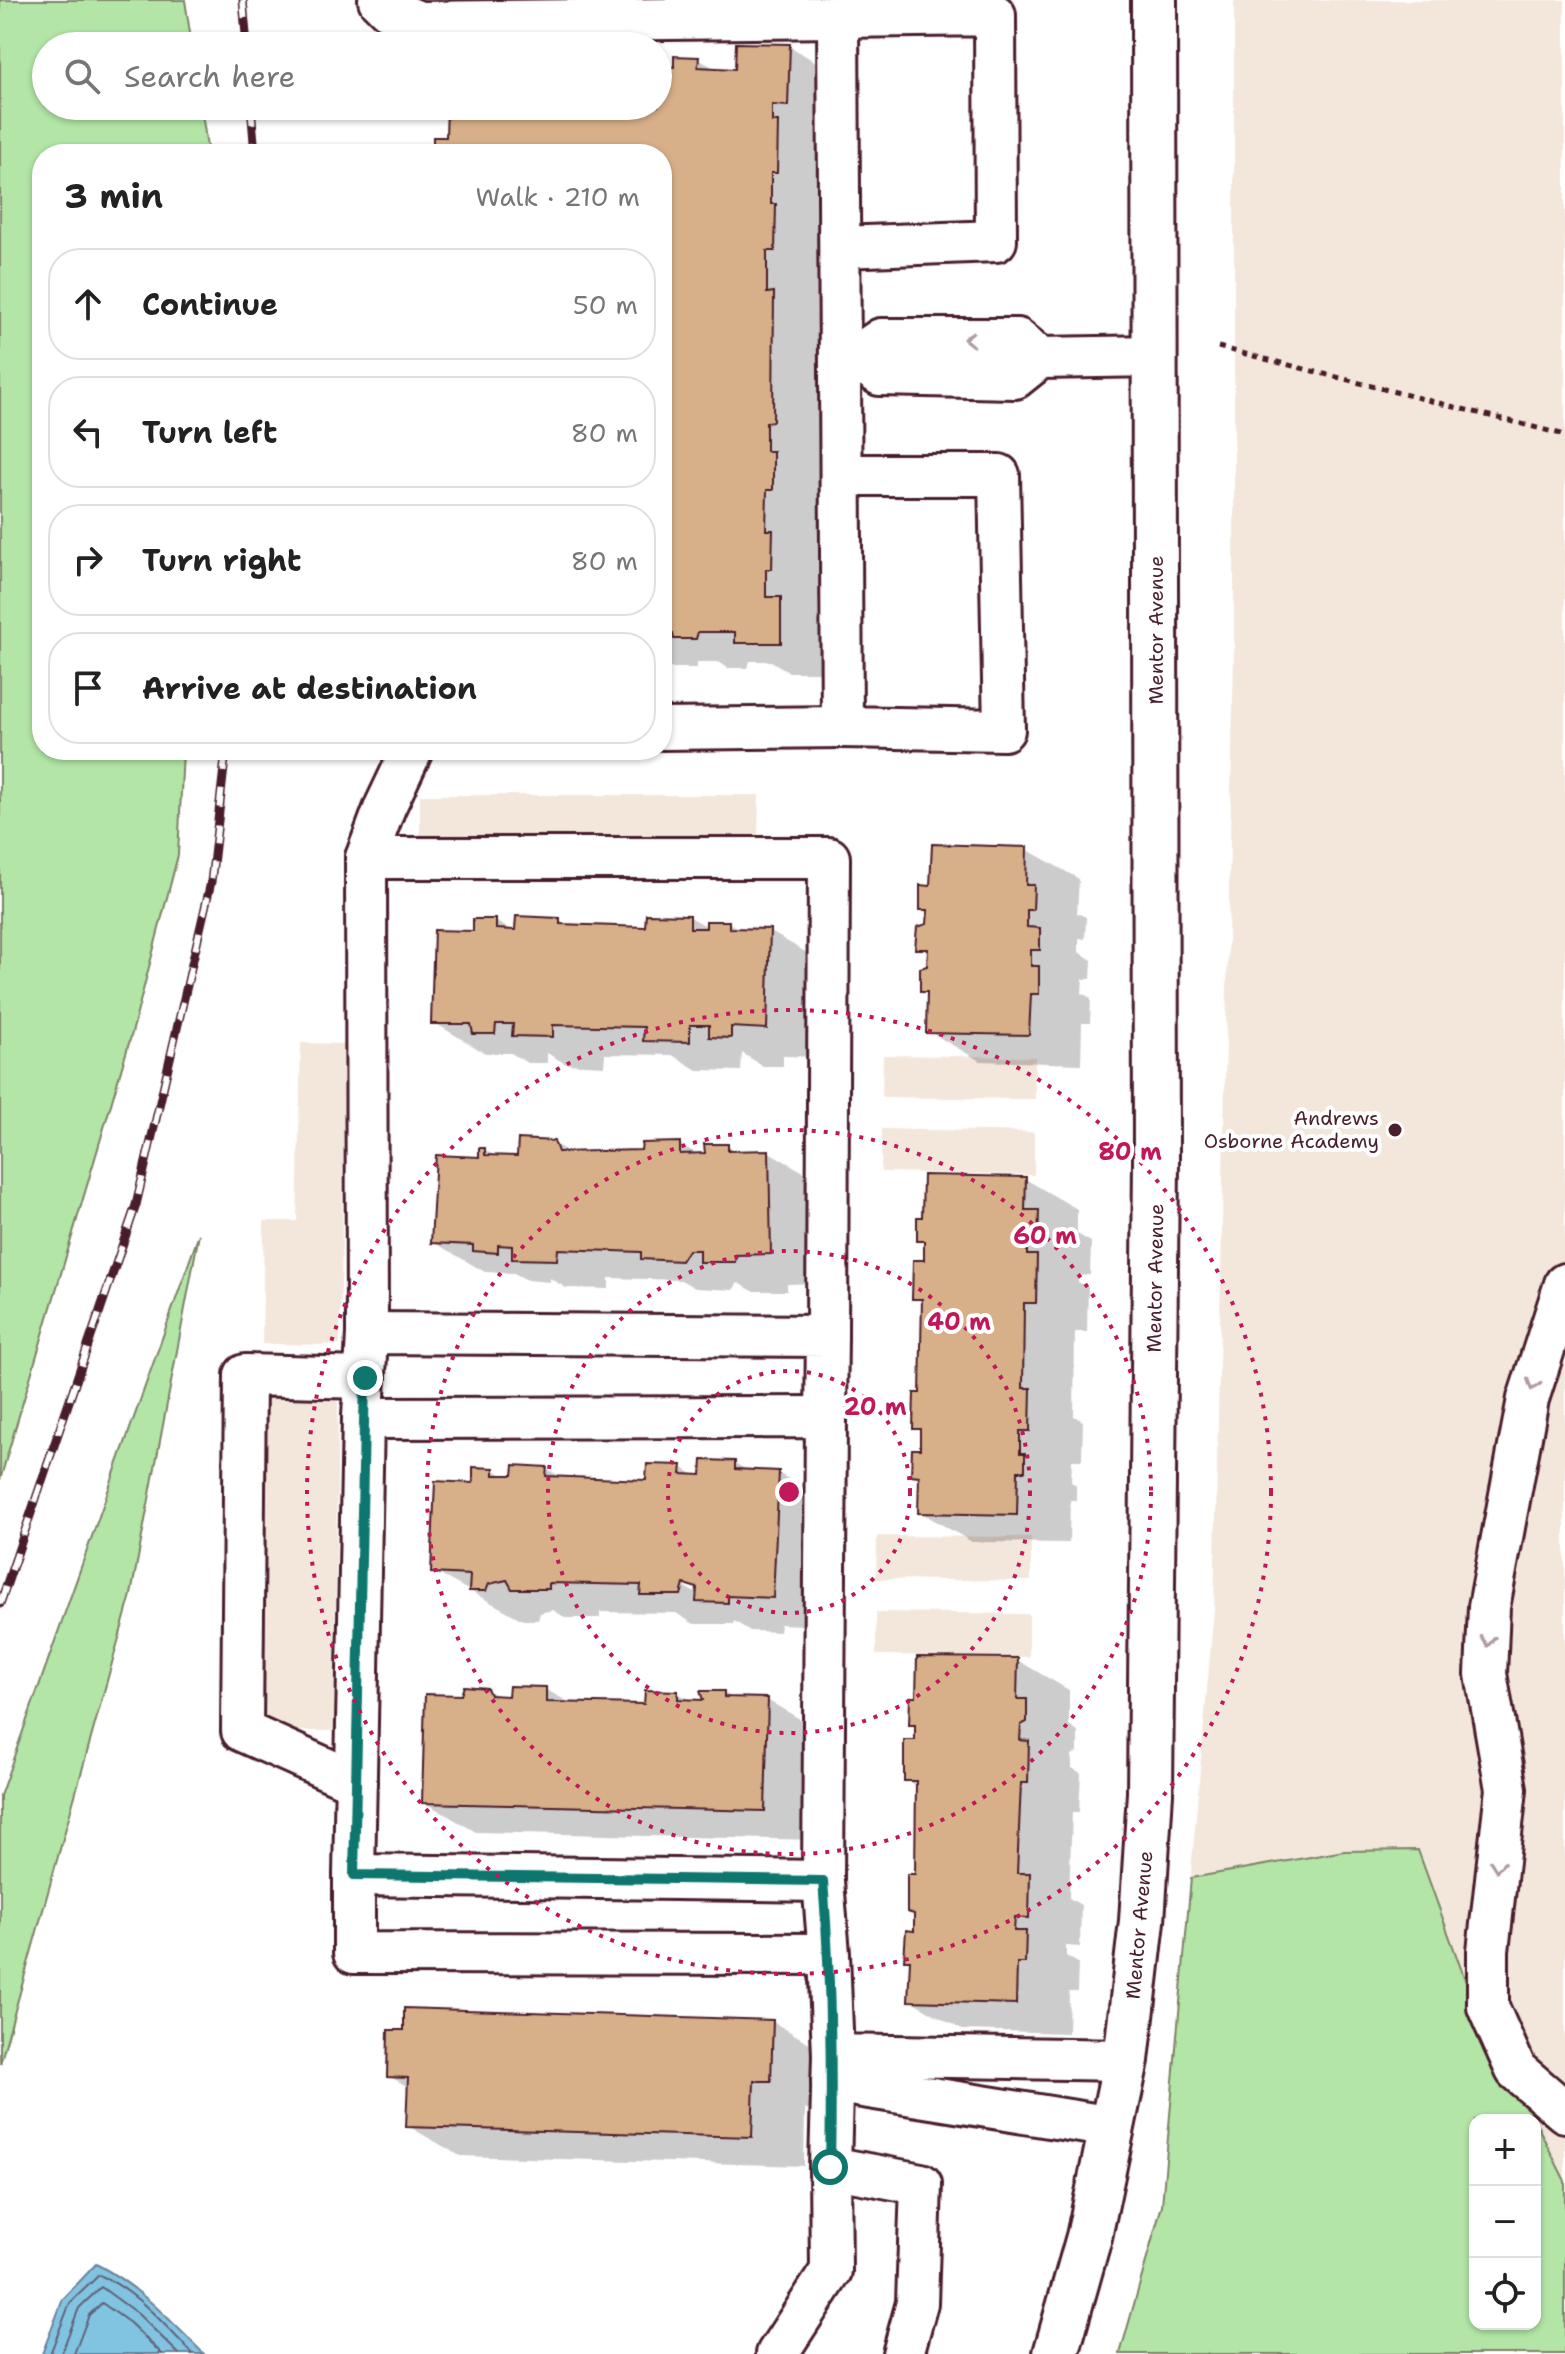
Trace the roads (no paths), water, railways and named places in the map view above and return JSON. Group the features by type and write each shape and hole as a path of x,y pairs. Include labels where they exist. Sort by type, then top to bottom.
{"main road":[{"name":"Mentor Avenue","path":"1056,2354 1089,2237 1126,2060 1142,1921 1150,1793 1156,1162 1154,0"}],"street":[{"path":"379,0 388,9 419,22 838,17 994,8 996,241 841,247"},
{"path":"838,17 841,247 849,358 842,475 842,727"},
{"path":"849,358 881,339 1017,339 1040,358 1155,356"},
{"path":"672,729 842,727 1004,730 999,475 842,475"},
{"path":"407,760 366,858 367,1333 354,1953 829,1954"},
{"path":"366,858 829,858 823,1881 829,1954 832,2068 831,2271 777,2354"},
{"path":"1565,1284 1528,1399 1489,1607 1486,1674 1506,1789 1488,1951 1488,2007 1516,2070 1565,2112"},
{"path":"367,1333 827,1336"},
{"path":"356,1782 242,1731 245,1375 365,1378"},
{"path":"363,1418 826,1417"},
{"path":"354,1875 823,1881"},
{"path":"832,2068 1126,2060"},
{"path":"832,2068 1112,2127"},
{"path":"830,2167 921,2184 917,2303 903,2354"}],"water":[{"path":"96,2264 140,2293 204,2354 42,2354 63,2299"}],"railway":[{"path":"243,0 246,32"},
{"path":"252,120 254,144"},
{"path":"0,1604 136,1205 211,882 225,760"}],"place":[{"name":"Andrews Osborne Academy","path":"1395,1130"}]}
